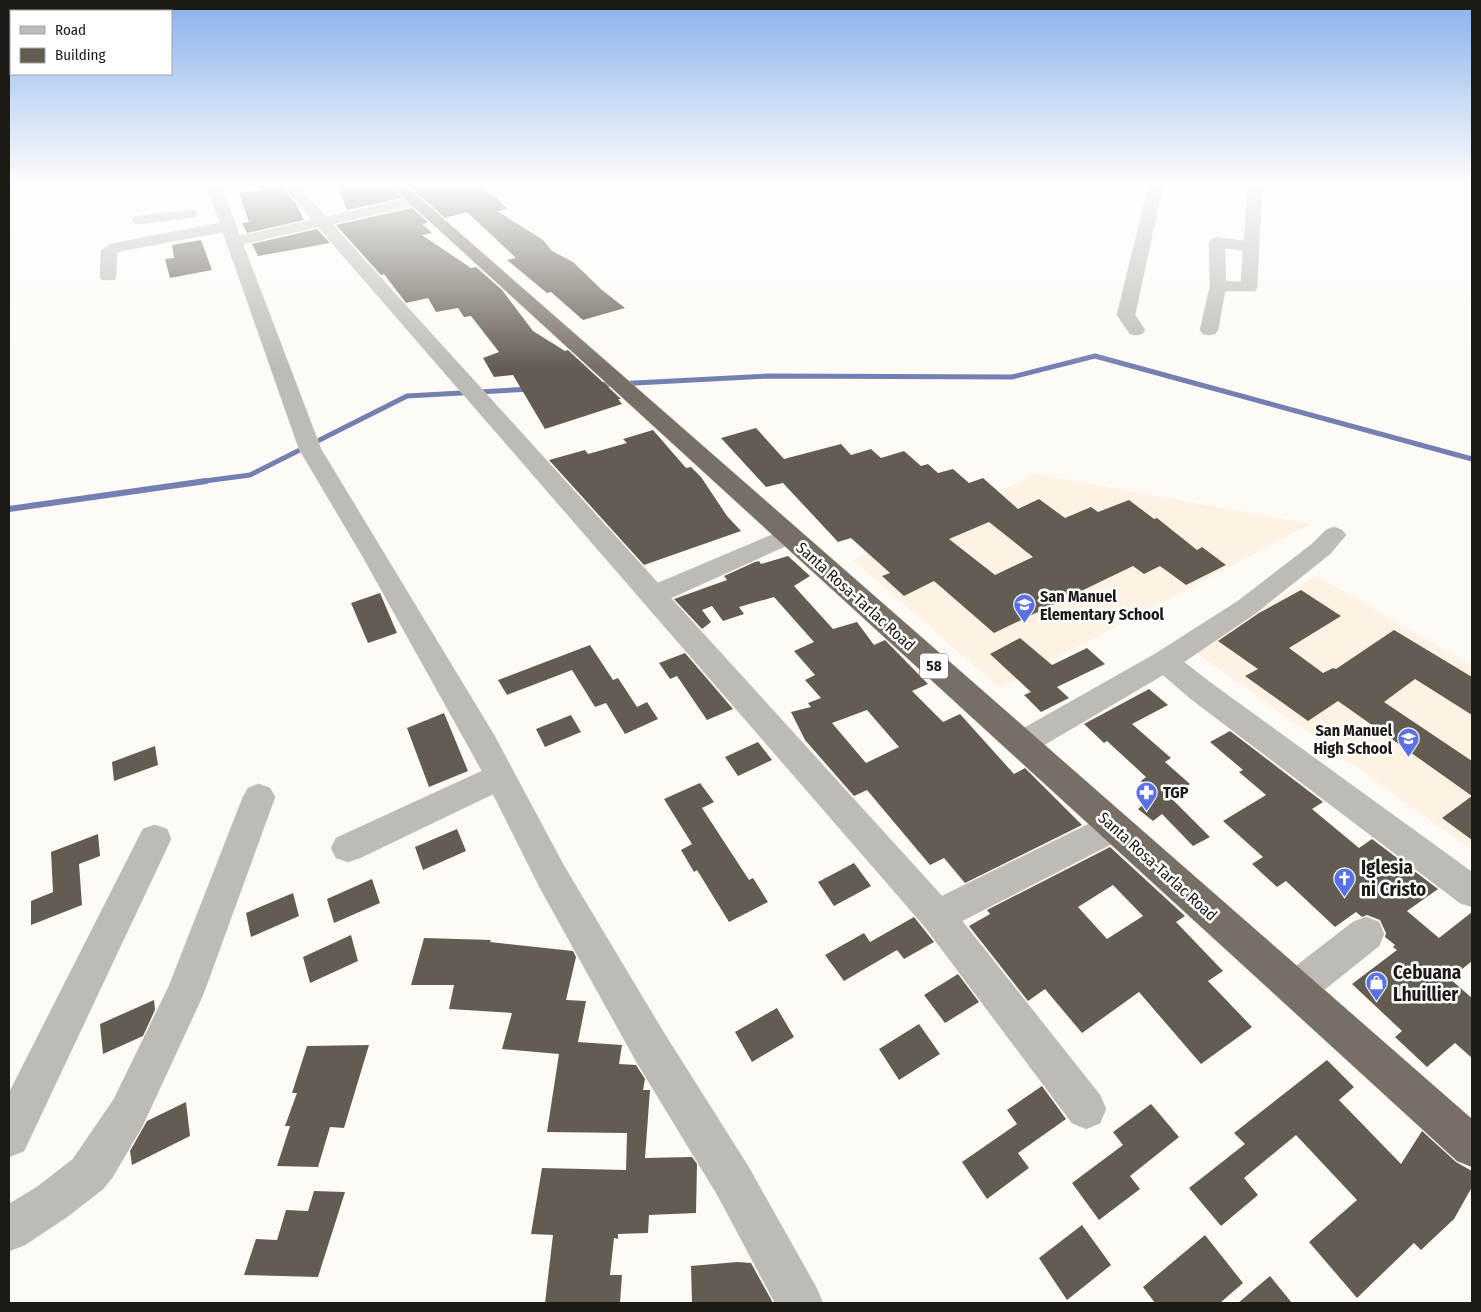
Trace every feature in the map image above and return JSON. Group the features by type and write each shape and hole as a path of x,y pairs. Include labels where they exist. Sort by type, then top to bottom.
{"highway":[{"name":"Santa Rosa-Tarlac Road","path":"465,246 1472,1146"}],"street":[{"path":"108,277 109,251 119,246"},
{"path":"238,246 310,450 483,742 552,877 650,1047 733,1181 800,1303"},
{"path":"345,246 938,916 1086,1109"},
{"path":"1136,330 1126,315 1142,246"},
{"path":"1209,330 1218,286 1218,246"},
{"path":"1218,286 1249,287 1252,247 1247,246"},
{"path":"1021,744 1165,661 1247,607 1321,549 1334,535"},
{"path":"654,595 789,536"},
{"path":"1165,661 1201,691 1472,892"},
{"path":"348,848 500,776"},
{"path":"9,1229 52,1202 88,1174 128,1113 184,995 259,797"},
{"path":"938,916 1114,827"},
{"path":"9,1136 155,839"},
{"path":"1296,989 1366,934"}],"shaded area":[{"name":"San Manuel Elementary School","path":"1036,474 1310,524 1000,688 853,560"},
{"name":"San Manuel High School","path":"1317,576 1472,666 1472,850 1191,649"}],"building":[{"path":"172,246 203,246 212,270 170,278 165,259 174,258"},
{"path":"253,246 312,246 258,256"},
{"path":"355,246 439,246 471,268 476,267 502,290 533,331 565,351 568,350 621,399 618,399 622,404 545,429 513,375 494,377 483,358 499,352 471,316 464,317 458,308 436,312 428,298 406,303 384,274 381,275"},
{"path":"503,246 548,246 552,251 573,262 602,290 625,308 583,320 551,292 547,293 507,260 516,258"},
{"path":"756,428 784,459 841,444 851,455 871,449 881,458 904,451 921,466 928,464 938,473 953,469 969,483 983,478 1018,509 1039,499 1065,518 1091,507 1098,512 1129,500 1154,519 1157,518 1197,550 1202,547 1226,565 1186,585 1160,566 1144,574 1133,566 994,633 934,581 904,596 882,576 890,573 851,538 838,542 783,483 766,487 721,438","holes":["989,522 1033,557 995,575 949,539"]},
{"path":"653,430 686,468 691,467 701,477 727,516 741,531 644,565 549,460 585,450 588,454 627,443 623,439"},
{"path":"788,556 810,576 794,586 833,629 857,622 874,645 885,640 928,684 912,691 943,722 960,714 1014,774 1025,768 1082,825 965,883 944,858 930,865 867,790 854,796 805,740 791,712 811,707 808,703 821,698 805,680 815,675 794,651 814,642 774,597 739,607 744,614 723,621 712,606 702,610 711,622 702,629 674,599 727,580 724,576 755,562 759,561 761,564","holes":["867,710 899,747 866,763 832,723"]},
{"path":"1301,590 1341,616 1289,648 1323,673 1333,668 1336,669 1394,630 1472,677 1472,715 1415,679 1384,702 1472,761 1472,796 1338,701 1308,721 1245,676 1258,669 1218,641 1259,613"},
{"path":"380,593 397,633 368,643 351,603"},
{"path":"1020,638 1052,665 1087,648 1105,664 1057,687 1069,698 1041,712 1024,695 1031,692 990,654"},
{"path":"590,645 613,680 618,678 637,707 647,702 658,719 625,734 606,703 595,707 572,670 507,695 498,680"},
{"path":"685,653 733,709 707,720 677,676 670,679 659,663"},
{"path":"1149,689 1168,705 1132,724 1171,758 1165,762 1190,784 1169,796 1210,837 1193,846 1162,814 1153,821 1138,809 1155,795 1141,781 1146,777 1107,741 1104,743 1084,724"},
{"path":"444,713 468,771 429,787 407,728"},
{"path":"571,715 581,732 545,747 536,729"},
{"path":"1230,731 1323,802 1312,809 1359,848 1372,839 1438,889 1407,911 1439,938 1472,912 1472,961 1450,979 1472,998 1472,1058 1455,1043 1427,1067 1395,1037 1402,1031 1352,984 1397,950 1393,947 1395,945 1385,937 1386,933 1380,920 1367,915 1362,917 1356,912 1335,927 1286,881 1277,887 1252,864 1263,857 1223,821 1266,795 1239,772 1243,770 1210,742"},
{"path":"758,742 772,760 738,776 725,757"},
{"path":"155,746 158,765 114,781 112,762"},
{"path":"700,783 714,802 702,808 749,880 753,878 768,902 729,922 697,870 694,872 681,850 692,844 664,799"},
{"path":"1472,796 1472,840 1442,818"},
{"path":"457,829 466,851 423,870 415,847"},
{"path":"98,834 100,856 79,864 82,905 31,925 31,901 53,892 51,852"},
{"path":"1110,847 1185,916 1176,922 1223,971 1208,981 1252,1027 1201,1064 1139,992 1082,1033 1045,989 1028,1001 969,926 990,914 987,910","holes":["1113,885 1143,916 1107,939 1078,907"]},
{"path":"854,863 871,886 834,906 818,882"},
{"path":"372,879 380,903 334,923 327,899"},
{"path":"293,893 299,916 251,937 246,913"},
{"path":"914,917 934,942 904,959 897,950 844,981 825,955 864,933 870,942"},
{"path":"351,935 358,961 310,983 303,957"},
{"path":"424,938 491,940 490,942 573,951 576,957 566,1000 586,1001 578,1042 622,1045 619,1064 636,1065 645,1079 643,1090 650,1090 645,1158 692,1157 697,1164 696,1213 649,1215 648,1233 618,1234 618,1239 614,1238 610,1275 622,1275 620,1303 545,1303 553,1235 531,1234 542,1168 626,1170 627,1133 547,1132 559,1054 502,1049 512,1013 449,1009 454,985 411,985"},
{"path":"958,974 979,1002 945,1023 924,995"},
{"path":"154,1000 155,1010 143,1036 103,1054 100,1024"},
{"path":"777,1008 794,1037 752,1062 735,1032"},
{"path":"919,1024 940,1054 899,1080 879,1049"},
{"path":"369,1045 344,1128 330,1127 318,1167 277,1166 290,1126 285,1126 297,1093 292,1093 307,1046"},
{"path":"1327,1060 1354,1087 1339,1100 1401,1164 1422,1131 1456,1162 1472,1171 1472,1187 1454,1219 1421,1250 1414,1243 1357,1298 1309,1242 1357,1200 1296,1135 1244,1178 1258,1195 1221,1226 1189,1188 1245,1144 1234,1133"},
{"path":"1042,1086 1066,1119 1018,1153 1029,1168 987,1199 962,1162 1017,1124 1007,1110"},
{"path":"186,1102 190,1136 132,1165 130,1151 147,1121"},
{"path":"1151,1104 1179,1137 1130,1176 1140,1189 1099,1220 1072,1183 1123,1145 1113,1132"},
{"path":"314,1191 345,1192 318,1277 244,1275 256,1239 277,1240 286,1210 308,1211"},
{"path":"1082,1225 1111,1265 1067,1300 1039,1258"},
{"path":"1205,1235 1243,1283 1220,1303 1155,1303 1143,1287"},
{"path":"737,1262 751,1263 773,1303 692,1303 691,1266"},
{"path":"1270,1276 1292,1303 1238,1303"}],"waterway":[{"path":"597,385 768,376 1012,377 1095,356 1472,459"},
{"path":"197,482 250,475 407,396 531,389"},
{"path":"9,509 206,481"}],"place":[{"name":"San Manuel Elementary School","path":"1024,624"},
{"name":"San Manuel High School","path":"1408,758"},
{"name":"TGP","path":"1147,811"},
{"name":"Iglesia ni Cristo","path":"1345,897"},
{"name":"Cebuana Lhuillier","path":"1377,1002"}]}
